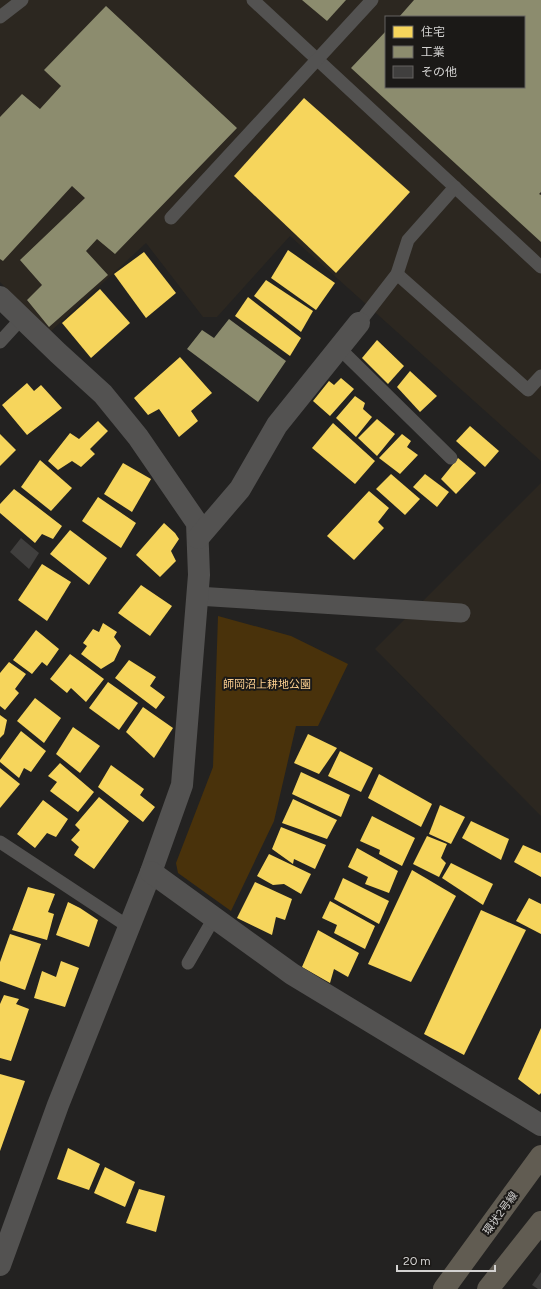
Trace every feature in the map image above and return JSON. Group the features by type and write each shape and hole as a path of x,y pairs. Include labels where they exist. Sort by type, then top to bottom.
{"main road":[{"name":"環状2号線","path":"444,1289 541,1156"},
{"path":"488,1289 541,1222"}],"street":[{"path":"0,297 21,319 103,394 133,431 197,523 199,575 182,785 151,872 58,1105 0,1264"},
{"path":"198,538 240,489 277,425 359,323"},
{"path":"198,596 461,613"},
{"path":"151,872 292,974 541,1125"}],"lane":[{"path":"0,18 22,0"},
{"path":"253,0 454,188 541,267"},
{"path":"171,218 372,0"},
{"path":"359,323 397,274 408,240 454,188"},
{"path":"397,274 528,390 541,376"},
{"path":"0,342 21,319"},
{"path":"339,348 451,458"},
{"path":"0,842 129,927"},
{"path":"188,963 214,918"}],"shaded area":[{"path":"0,0 541,0 541,461 290,236 217,317 203,317 146,243 50,332 0,282"},
{"path":"541,483 541,816 375,649"}],"green space":[{"name":"師岡沼上耕地公園","path":"218,616 291,636 348,664 318,726 296,726 274,821 231,911 178,873 176,863 213,767"}],"building: 住宅":[{"path":"304,98 410,192 336,273 234,176"},
{"path":"288,250 335,283 316,310 271,278"},
{"path":"144,252 176,293 146,318 114,274"},
{"path":"266,280 313,311 301,332 254,296"},
{"path":"100,289 130,323 91,358 62,323"},
{"path":"248,297 301,338 290,356 235,316"},
{"path":"377,340 404,366 388,384 362,358"},
{"path":"180,357 212,393 191,411 198,421 179,437 159,409 148,415 134,398"},
{"path":"410,371 437,396 420,412 397,387"},
{"path":"341,378 354,389 330,416 313,401 329,381 334,385"},
{"path":"27,383 34,391 41,385 62,408 27,435 2,405"},
{"path":"355,396 365,403 363,409 372,417 356,437 336,418"},
{"path":"377,419 395,434 377,456 358,438"},
{"path":"98,421 108,431 90,449 95,454 81,467 72,461 58,470 48,461 70,433 79,439"},
{"path":"333,423 375,461 355,484 312,448"},
{"path":"470,426 499,451 485,467 456,441"},
{"path":"0,434 16,450 0,466"},
{"path":"402,434 411,441 407,447 418,455 400,474 379,458"},
{"path":"458,458 476,473 456,494 441,479"},
{"path":"40,460 72,488 51,511 21,487"},
{"path":"123,463 151,479 132,512 104,494"},
{"path":"391,474 420,499 405,515 376,489"},
{"path":"425,474 449,492 437,507 413,487"},
{"path":"14,489 62,526 53,539 42,534 35,543 0,513 0,504"},
{"path":"369,491 389,508 378,522 384,528 354,560 327,536"},
{"path":"98,497 136,523 121,548 82,521"},
{"path":"164,523 179,539 171,551 176,561 160,577 136,555"},
{"path":"70,530 107,558 89,585 50,554"},
{"path":"42,564 71,582 47,621 18,600"},
{"path":"141,585 172,606 150,636 118,613"},
{"path":"103,623 117,632 114,637 121,646 114,661 101,669 81,654 87,646 83,643 93,629 99,632"},
{"path":"36,630 59,649 47,666 42,662 32,674 13,660"},
{"path":"70,654 104,679 86,702 71,688 67,693 50,679"},
{"path":"129,660 156,677 150,686 165,697 156,709 115,678"},
{"path":"9,662 26,674 15,689 19,693 5,710 0,706 0,673"},
{"path":"108,682 138,703 119,730 89,708"},
{"path":"35,698 61,718 44,743 17,721"},
{"path":"143,707 173,728 154,758 126,732"},
{"path":"0,715 7,720 4,734 0,738"},
{"path":"73,727 100,746 80,773 56,754"},
{"path":"21,731 46,751 31,772 24,768 19,778 0,762 0,760"},
{"path":"308,734 337,748 319,774 294,763"},
{"path":"340,751 373,768 361,792 328,776"},
{"path":"60,763 94,792 78,812 50,791 57,782 48,776"},
{"path":"111,765 144,789 140,795 155,807 143,822 98,787"},
{"path":"0,768 20,784 0,808"},
{"path":"301,772 350,795 341,817 292,794"},
{"path":"379,774 432,804 421,827 368,798"},
{"path":"99,797 129,821 94,869 74,855 79,847 71,840 80,830 75,825"},
{"path":"293,799 337,820 327,839 282,823"},
{"path":"43,800 68,819 56,837 47,833 35,848 17,834"},
{"path":"440,805 465,817 451,844 429,834"},
{"path":"372,816 415,838 402,866 379,854 380,850 360,841"},
{"path":"471,821 509,839 501,860 462,838"},
{"path":"281,827 326,845 315,869 294,859 293,864 272,849"},
{"path":"427,836 447,844 441,858 446,863 439,877 413,864"},
{"path":"523,845 541,853 541,877 514,862"},
{"path":"357,848 398,871 389,893 365,884 368,877 348,867"},
{"path":"269,854 311,874 301,894 284,884 273,885 257,876"},
{"path":"451,863 493,884 483,905 442,878"},
{"path":"412,870 456,896 411,982 368,964"},
{"path":"343,878 389,901 379,924 334,899"},
{"path":"255,882 292,899 285,920 276,917 272,935 237,918"},
{"path":"28,887 55,894 48,912 54,914 47,940 12,930"},
{"path":"529,898 541,904 541,934 516,921"},
{"path":"330,901 375,926 365,949 334,933 337,925 322,918"},
{"path":"68,902 98,920 89,947 56,935"},
{"path":"481,910 526,930 464,1055 424,1034"},
{"path":"318,930 359,953 348,977 334,969 330,983 302,967"},
{"path":"10,934 41,944 25,990 0,981 0,962"},
{"path":"61,961 79,968 65,1007 34,998 42,971 56,977"},
{"path":"4,995 19,999 16,1004 29,1009 11,1061 0,1058 0,1004"},
{"path":"541,1028 541,1093 539,1095 518,1079"},
{"path":"0,1074 25,1081 0,1151"},
{"path":"68,1148 100,1164 89,1190 57,1179"},
{"path":"105,1167 135,1182 125,1207 94,1193"},
{"path":"139,1189 165,1196 156,1232 126,1223"}],"building: 工業":[{"path":"302,0 346,0 327,21"},
{"path":"414,0 541,0 541,192 539,194 541,195 541,242 351,68 385,32 385,88 525,88 525,16 400,16"},
{"path":"106,6 237,128 115,254 97,239 86,251 108,275 49,327 27,300 42,285 20,260 85,198 72,186 3,261 0,259 0,117 22,94 40,109 61,86 44,70"},
{"path":"229,319 286,361 258,402 187,349 202,330 214,338"}],"building: その他":[{"path":"21,538 39,553 29,569 10,552"},
{"path":"541,1272 541,1289 538,1289 532,1285"}]}
